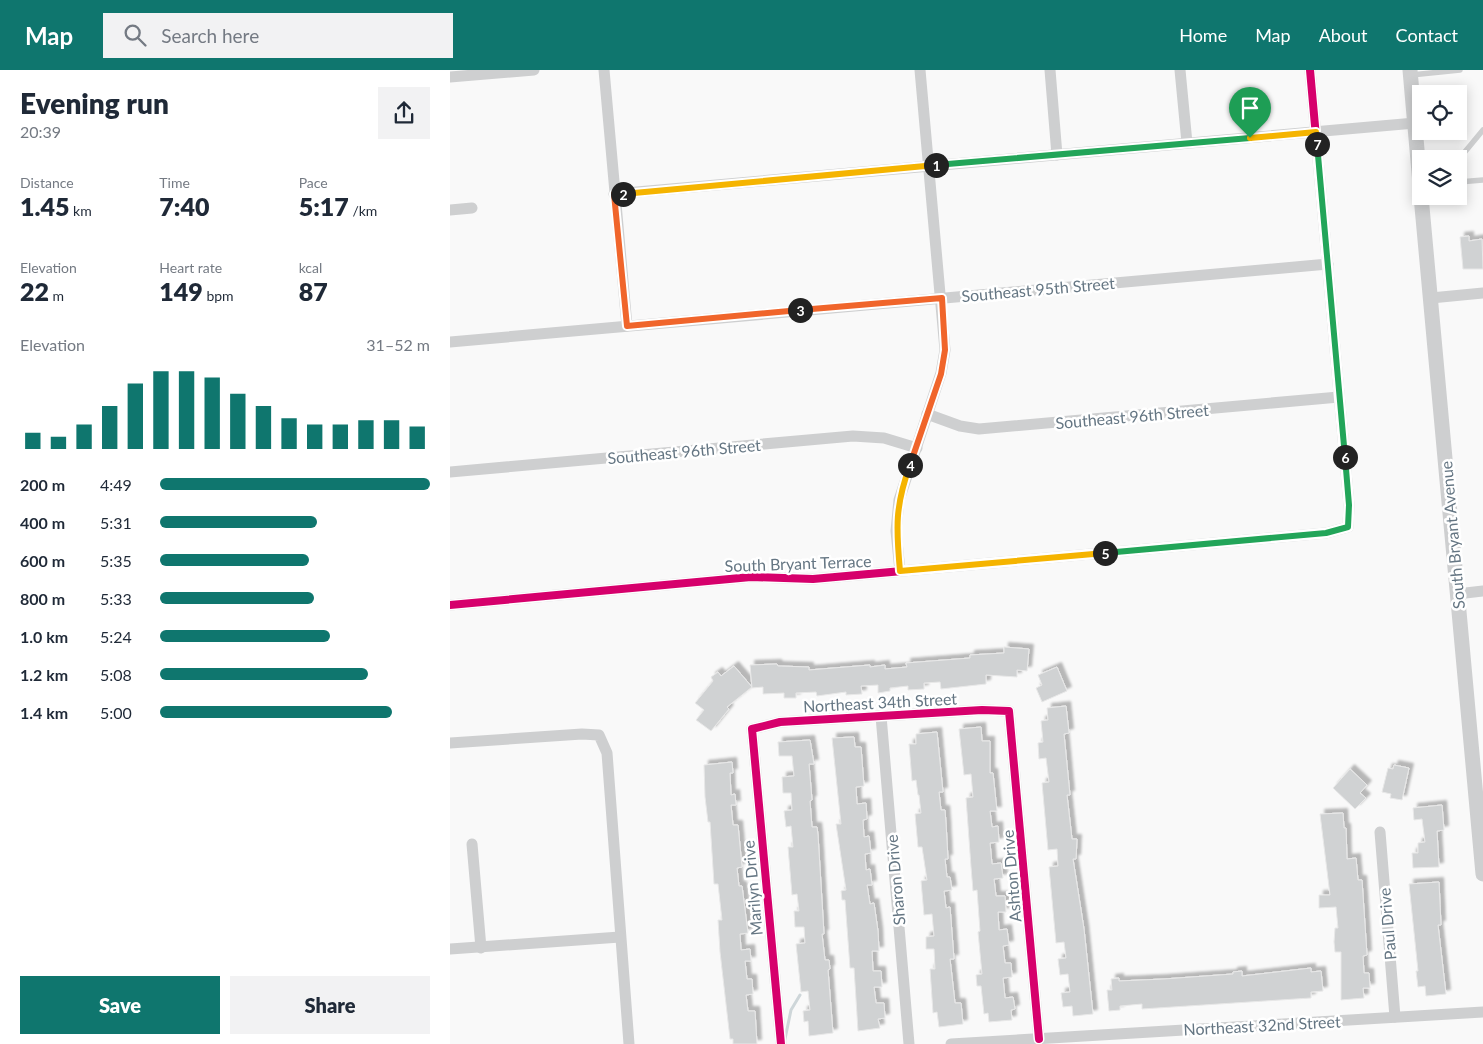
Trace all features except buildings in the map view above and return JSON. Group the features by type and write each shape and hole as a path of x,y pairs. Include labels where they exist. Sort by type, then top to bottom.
{"street":[{"path":"450,77 469,73 534,70"},
{"path":"604,70 627,326"},
{"path":"900,571 896,531 897,508 941,374 945,350 942,298 920,70"},
{"path":"1050,70 1057,155"},
{"path":"1180,70 1187,143"},
{"name":"South Bryant Terrace","path":"450,605 751,577 813,579 1326,533 1348,527 1349,505 1310,70"},
{"name":"South Bryant Avenue","path":"1411,73 1412,86"},
{"path":"614,194 1412,123"},
{"name":"South Bryant Avenue","path":"1422,205 1483,874"},
{"path":"450,210 472,208"},
{"name":"Southeast 95th Street","path":"450,342 1328,264"},
{"path":"1430,298 1483,293"},
{"name":"Southeast 96th Street","path":"927,414 960,426 979,429 1339,397"},
{"name":"Southeast 96th Street","path":"450,472 853,436 884,438 916,448"},
{"path":"1458,594 1483,591"},
{"name":"Northeast 34th Street","path":"752,729 780,722 982,710 1009,711"},
{"name":"Ashton Drive","path":"1009,711 1040,1038"},
{"name":"Sharon Drive","path":"881,716 909,1044"},
{"name":"Marilyn Drive","path":"752,729 781,1044"},
{"path":"450,743 582,734 599,735 603,739 607,753 629,1044"},
{"name":"Paul Drive","path":"1380,832 1395,1017"},
{"path":"472,844 481,948"},
{"path":"450,949 620,937"},
{"name":"Northeast 32nd Street","path":"951,1044 1483,1012"}],"lane":[{"path":"1411,73 1460,70"},
{"path":"1467,150 1483,130"},
{"path":"1467,181 1483,180"}],"waterway":[{"path":"785,1039 791,1010 800,995"}],"cycle path":[{"path":"450,605 751,577 813,579 1326,533 1348,527 1349,505 1310,70"},
{"path":"781,1044 752,729 780,722 982,710 1009,711 1039,1039"}],"route":[{"path":"1316,132 1349,505 1348,527 1326,533 900,571 896,531 897,508 902,487 941,374 945,350 942,298 627,326 614,194 1250,138 1316,132"}]}
